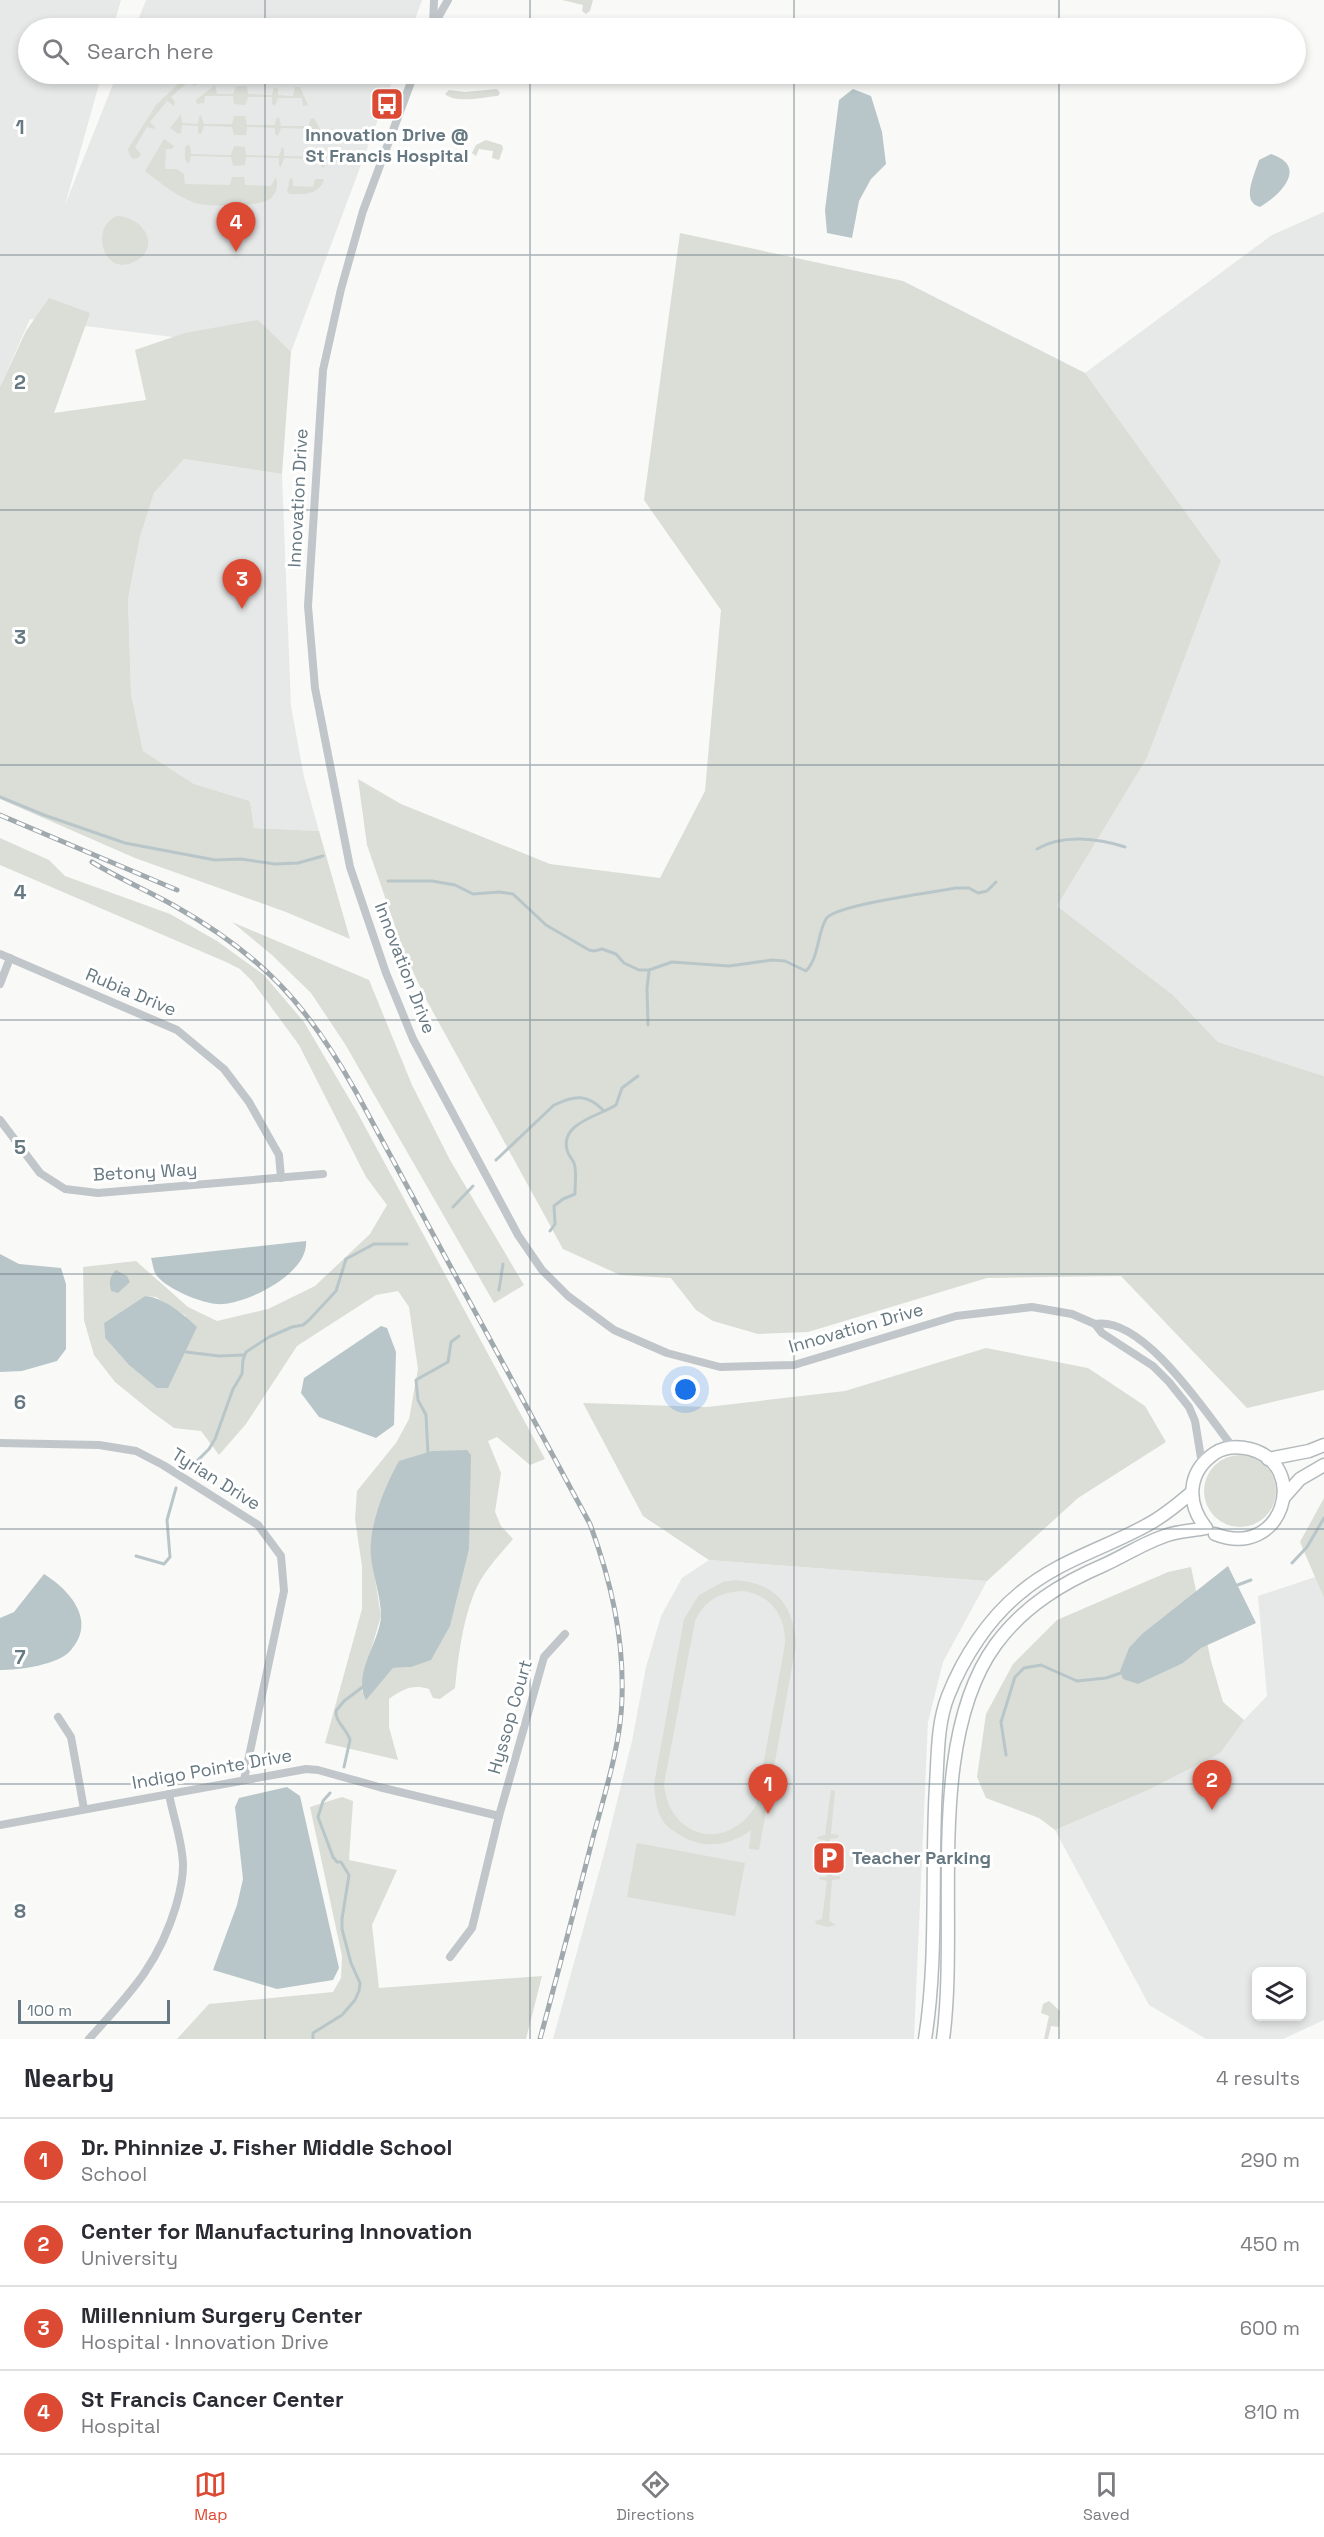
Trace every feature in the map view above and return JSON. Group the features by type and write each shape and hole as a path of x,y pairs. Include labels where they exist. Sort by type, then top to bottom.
{"street":[{"path":"433,18 434,0"},
{"path":"438,18 448,0"},
{"name":"Innovation Drive","path":"410,84 363,212 341,289 323,370 308,606 315,688 350,867 386,973 413,1039 526,1249 542,1270 568,1296 614,1329 667,1353 720,1367 794,1365 956,1316 1032,1307 1054,1309 1095,1324 1106,1322 1126,1332 1167,1362 1232,1446"},
{"name":"Rubia Drive","path":"0,954 177,1030 224,1069 249,1102 279,1155 281,1178"},
{"path":"0,984 10,958"},
{"name":"Betony Way","path":"0,1120 40,1173 64,1189 98,1193 323,1174"},
{"name":"Innovation Drive","path":"1095,1324 1102,1333 1153,1366 1189,1407 1199,1435 1202,1464"},
{"name":"Tyrian Drive","path":"0,1443 99,1445 136,1451 163,1465 258,1525 268,1537 281,1556 284,1591 244,1780"},
{"path":"1268,1459 1309,1451 1324,1444"},
{"path":"943,2039 947,2010 949,1944 950,1805 958,1734 976,1677 996,1643 1029,1608 1067,1581 1163,1536 1211,1531 1237,1540 1249,1539 1261,1534 1277,1518 1284,1497 1283,1483 1278,1470 1268,1459 1256,1451 1232,1446 1214,1454 1202,1464 1194,1477 1191,1493 1195,1512 1211,1531"},
{"path":"1284,1497 1300,1479 1324,1464"},
{"path":"925,2039 929,1998 934,1824 940,1729 948,1697 966,1659 994,1618 1034,1581 1146,1526 1169,1512 1191,1493"},
{"name":"Hyssop Court","path":"450,1957 472,1928 499,1816 544,1657 565,1634"},
{"path":"58,1717 71,1737 84,1809"},
{"name":"Indigo Pointe Drive","path":"0,1825 306,1769 318,1770 499,1816"},
{"path":"89,2039 142,1979 156,1957 173,1916 182,1884 183,1863 169,1794"}],"shaded area":[{"path":"0,0 121,0 116,18 18,18 18,84 99,84 65,205 113,84 391,84 291,352 30,319 0,387"},
{"path":"146,0 422,0 416,18 139,18"},
{"path":"562,0 593,0 590,11 586,14 582,11 583,5"},
{"path":"178,84 186,84 171,97 175,102 174,106 167,101 150,122 156,129 147,127 135,147 141,154 138,158 133,159 128,149 156,105"},
{"path":"215,85 217,94 233,94 236,86 247,86 248,94 272,95 274,87 278,89 278,95 293,96 295,87 300,87 308,105 303,106 302,98 278,98 275,106 272,104 272,97 248,97 245,105 234,104 233,96 205,96 204,103 197,104 196,100"},
{"path":"497,89 500,93 498,96 478,98 456,99 445,94 449,90 465,92"},
{"path":"853,89 871,96 882,132 886,164 871,179 859,201 852,238 827,233 825,210 839,100"},
{"path":"181,114 182,123 198,124 201,115 204,124 232,124 234,116 245,116 247,125 275,125 279,117 281,126 309,126 310,119 314,118 323,135 314,137 313,129 281,128 278,136 275,134 275,128 247,127 246,135 234,135 232,127 204,126 201,134 198,133 198,126 182,125 181,133 178,134 170,128"},
{"path":"164,139 174,146 172,149 166,149 165,169 177,169 184,174 185,184 230,185 232,177 244,177 245,185 271,186 275,178 277,182 275,193 267,201 247,205 195,203 169,189 145,171"},
{"path":"486,140 502,145 499,160 492,158 493,151 479,149 476,156 472,153 476,145"},
{"path":"188,145 191,154 231,155 234,146 245,147 246,155 279,156 282,147 284,156 325,157 327,149 331,153 324,168 321,166 321,159 284,158 281,167 279,158 246,157 245,165 233,166 231,157 191,156 189,164 185,160 185,147"},
{"path":"1271,154 1282,159 1290,173 1283,188 1260,207 1251,200 1250,187 1259,160"},
{"path":"290,178 293,180 293,186 313,187 315,179 324,181 313,192 290,194 287,192"},
{"path":"1324,212 1324,1076 1218,1042 1173,995 1057,906 1147,758 1221,561 1085,373 1272,235"},
{"path":"117,216 130,219 141,226 148,243 142,257 123,265 114,263 107,257 103,248 104,230 109,221"},
{"path":"680,233 903,281 1085,373 1221,561 1147,758 1057,906 1173,995 1218,1042 1324,1076 1324,1390 1247,1408 1121,1276 987,1278 808,1332 758,1334 713,1321 696,1310 671,1278 620,1275 563,1249 427,1001 405,955 367,845 358,779 401,804 550,864 660,878 705,791 721,610 644,500"},
{"path":"49,298 90,313 54,413 146,400 135,350 185,333 258,320 291,352 282,474 184,459 154,493 140,537 128,599 131,694 143,751 194,784 250,801 254,828 319,831 350,939 286,912 135,858 0,799 0,387 26,331"},
{"path":"184,459 282,474 291,706 304,777 319,831 254,828 250,801 194,784 143,751 131,694 128,599 140,537 154,493"},
{"path":"0,838 49,860 65,876 170,914 217,941 264,975 304,1022 357,1112 545,1459 530,1465 497,1437 488,1441 501,1473 495,1512 501,1526 513,1539 485,1573 476,1588 463,1630 455,1688 440,1699 433,1698 429,1689 413,1687 389,1699 389,1727 398,1760 325,1743 362,1609 362,1566 355,1519 357,1491 396,1443 409,1419 418,1369 409,1307 398,1291 376,1295 297,1346 246,1424 219,1455 201,1431 174,1428 115,1382 94,1355 84,1320 83,1267 136,1261 188,1307 217,1321 268,1309 315,1286 370,1234 387,1205 366,1177 299,1045 252,981 240,969 0,865","holes":["145,1296 156,1297 186,1316 128,1364 105,1338 104,1323","468,1503 469,1549 411,1667 393,1668 362,1692 365,1670 381,1616 371,1554 377,1511"]},
{"path":"232,922 369,980 412,1085 450,1160 524,1285 494,1303 345,1044 311,993 272,955"},
{"path":"306,1241 304,1253 298,1264 276,1284 248,1298 223,1304 197,1299 169,1286 156,1274 151,1258"},
{"path":"0,1254 19,1264 61,1268 66,1284 66,1349 57,1361 22,1371 0,1372"},
{"path":"116,1270 127,1276 130,1282 118,1293 111,1291 110,1285 111,1277"},
{"path":"145,1296 167,1303 197,1327 168,1388 157,1388 128,1364 105,1338 104,1323"},
{"path":"381,1326 387,1328 396,1352 394,1425 376,1438 319,1417 301,1393 304,1378"},
{"path":"986,1348 1088,1368 1145,1406 1166,1442 1078,1498 987,1581 709,1560 643,1516 583,1403 707,1407 845,1391"},
{"path":"467,1450 471,1455 469,1549 450,1626 431,1660 411,1667 393,1668 366,1700 362,1680 381,1616 371,1545 372,1532 383,1494 399,1461 432,1451"},
{"path":"1240,1455 1260,1461 1270,1471 1276,1491 1270,1511 1260,1521 1240,1527 1220,1521 1210,1511 1204,1491 1210,1471 1220,1461"},
{"path":"1324,1498 1324,1598 1300,1542"},
{"path":"709,1560 987,1581 943,1662 928,1722 914,2039 553,2039 605,1850 632,1741 646,1667 661,1616 682,1578"},
{"path":"1228,1566 1256,1623 1201,1648 1183,1663 1138,1684 1123,1679 1120,1671 1129,1648 1142,1634"},
{"path":"1191,1567 1211,1661 1223,1702 1244,1720 1220,1753 1146,1791 1055,1830 1039,1818 986,1798 977,1777 986,1714 1013,1664 1057,1620 1168,1572"},
{"path":"44,1574 71,1597 77,1607 81,1617 78,1639 65,1655 48,1663 28,1668 0,1670 0,1618 14,1612"},
{"path":"1315,1577 1324,1598 1324,2020 1283,2039 1206,2039 1149,2005 1055,1830 1146,1791 1244,1720 1267,1696 1258,1596"},
{"path":"735,1580 749,1582 772,1591 787,1608 796,1645 759,1850 749,1849 751,1830 724,1843 705,1844 686,1838 664,1823 655,1798 654,1784 684,1619 699,1595 723,1582","holes":["743,1591 753,1593 769,1602 775,1609 780,1616 785,1634 756,1805 744,1820 731,1830 716,1834 701,1833 688,1827 677,1817 668,1803 664,1784 695,1621 703,1608 720,1595"]},
{"path":"287,1787 300,1796 339,1968 333,1980 277,1989 213,1970 237,1905 243,1879 235,1807 239,1798"},
{"path":"831,1790 835,1791 831,1834 839,1835 838,1838 830,1839 832,1876 840,1876 840,1879 832,1880 829,1921 836,1925 828,1927 816,1924 815,1921 822,1919 827,1881 819,1879 827,1877 825,1840 817,1837 825,1835"},
{"path":"342,1797 353,1801 349,1860 397,1870 372,1925 379,1988 542,1976 526,2039 177,2039 209,2004 333,1992 341,1978 342,1956 310,1807"},
{"path":"637,1843 745,1863 735,1916 627,1897"},
{"path":"1049,2001 1060,2011 1059,2027 1051,2026 1048,2039 1044,2039 1049,2016 1041,2013 1043,2004"}],"waterway":[{"path":"0,797 125,843 215,860 241,859 275,864 298,863 323,856"},
{"path":"1037,849 1069,839 1103,841 1125,847"},
{"path":"388,881 432,881 455,885 473,894 499,892 513,894 546,925 589,950 602,949 616,954 624,963 639,970 649,970 672,962 729,966 772,960 785,961 806,971 813,960 823,925 826,919 833,914 865,904 956,888 969,888 978,893 987,891 996,882"},
{"path":"648,1025 649,971"},
{"path":"550,1231 555,1224 554,1206 575,1194 575,1166 568,1153 566,1141 569,1133 582,1122 616,1105 622,1088 638,1076"},
{"path":"496,1160 554,1105 568,1099 580,1098 592,1101 603,1110"},
{"path":"453,1207 473,1186"},
{"path":"188,1470 209,1449 215,1439 233,1389 242,1374 246,1352 269,1337 303,1325 309,1320 336,1291 346,1259 374,1244 407,1244"},
{"path":"499,1290 503,1264"},
{"path":"428,1454 426,1415 418,1400 416,1380 448,1362 451,1342 459,1336"},
{"path":"186,1352 219,1356 244,1355"},
{"path":"136,1556 164,1564 170,1557 167,1520 176,1488"},
{"path":"1292,1563 1307,1547 1324,1518"},
{"path":"1235,1586 1251,1580"},
{"path":"1006,1755 1001,1722 1015,1677 1024,1668 1041,1665 1077,1681 1106,1678 1124,1672"},
{"path":"344,1767 350,1740 337,1719 336,1711 344,1701 364,1686"},
{"path":"313,2039 313,2033 342,2015 355,2000 360,1983 351,1963 342,1929 349,1875 341,1862 337,1862 333,1857 318,1817 323,1801 330,1793"}],"railway":[{"path":"0,815 177,890"},
{"path":"92,862 173,905 232,943 280,984 300,1007 338,1061 356,1092 590,1524 615,1610 621,1653 621,1716 611,1770 540,2039"}],"place":[{"name":"Innovation Drive @ St Francis Hospital","path":"387,104"},
{"name":"St Francis Cancer Center","path":"236,252"},
{"name":"Millennium Surgery Center","path":"242,609"},
{"name":"Center for Manufacturing Innovation","path":"1212,1810"},
{"name":"Dr. Phinnize J. Fisher Middle School","path":"768,1814"},
{"name":"Teacher Parking","path":"829,1858"}]}
